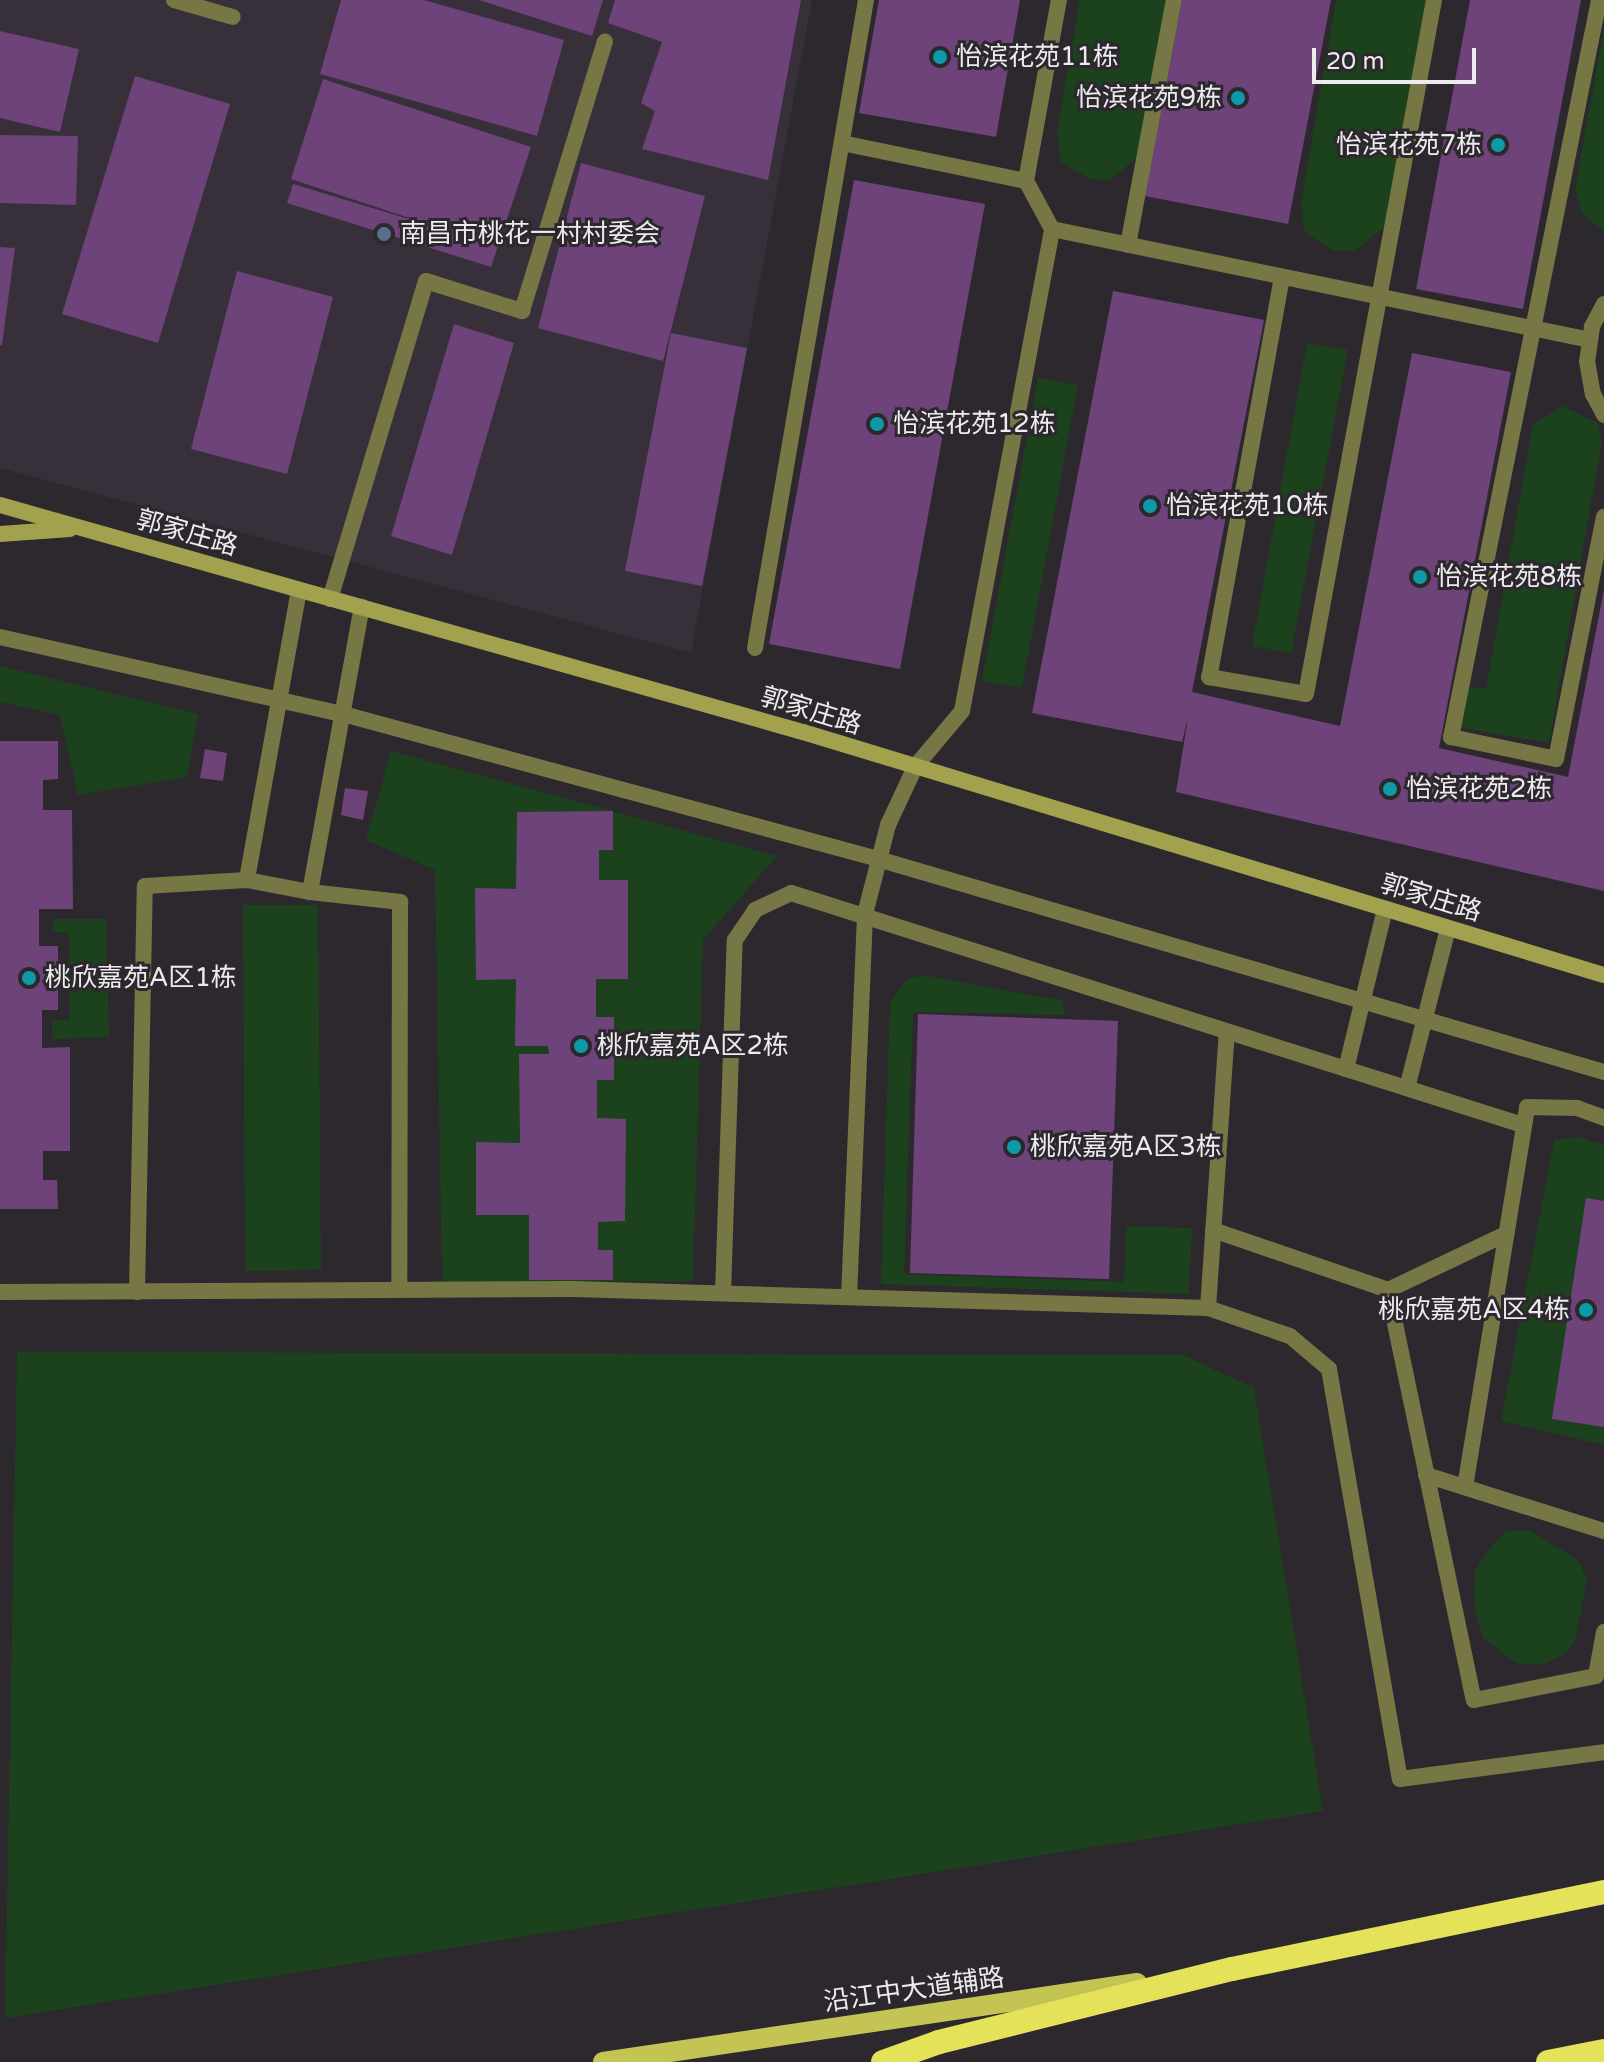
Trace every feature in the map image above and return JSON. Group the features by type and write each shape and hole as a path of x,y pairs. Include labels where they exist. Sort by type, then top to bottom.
{"highway":[{"path":"883,2062 939,2042 1232,1969 1604,1892"},
{"path":"1548,2062 1604,2051"}],"main road":[{"name":"沿江中大道辅路","path":"603,2062 1232,1969"}],"street":[{"path":"174,0 233,17"},
{"path":"755,648 866,0"},
{"path":"849,1297 865,914 878,859 915,767 962,711 1052,229 1026,181 1059,0"},
{"path":"1128,245 1174,0"},
{"path":"1282,277 1209,677 1306,694 1434,0"},
{"path":"1599,0 1451,737 1556,759 1604,517"},
{"path":"330,599 426,281 522,311 605,42"},
{"path":"842,143 1026,181"},
{"path":"1052,229 1590,340"},
{"path":"1604,304 1590,340 1589,372 1604,415"},
{"name":"郭家庄路","path":"0,505 915,767 1604,975"},
{"path":"0,534 82,528"},
{"path":"247,880 299,590"},
{"path":"310,892 362,607"},
{"path":"0,637 343,714 878,859 1604,1072"},
{"path":"137,1292 145,886 247,880 310,892 400,902 399,1290"},
{"path":"723,1293 735,940 755,910 791,893 1523,1125"},
{"path":"1346,1069 1385,909"},
{"path":"1407,1088 1448,928"},
{"path":"1208,1308 1227,1032"},
{"path":"1465,1487 1527,1107 1577,1108 1604,1118"},
{"path":"1213,1230 1388,1290 1506,1234"},
{"path":"0,1292 399,1290 723,1293 1208,1308 1290,1336 1329,1369 1400,1779 1604,1752"},
{"path":"1388,1290 1474,1700 1596,1676 1604,1632"},
{"path":"1426,1475 1604,1531"}],"shaded area":[{"name":"南昌市桃花一村村委会","path":"0,0 812,0 691,653 0,468"}],"green space":[{"path":"1080,0 1169,0 1140,156 1109,180 1089,179 1061,162 1057,132"},
{"path":"1336,0 1426,0 1385,227 1354,251 1333,250 1305,232 1301,203"},
{"path":"1604,28 1604,232 1582,213 1575,189"},
{"path":"1307,343 1348,350 1291,653 1252,646"},
{"path":"1038,378 1078,385 1022,688 982,681"},
{"path":"1563,406 1597,423 1602,440 1549,743 1451,726 1458,685 1486,689 1533,424"},
{"path":"0,666 198,714 187,777 78,795 60,715 0,702"},
{"path":"391,751 777,856 703,940 693,1281 442,1282 435,870 366,840"},
{"path":"243,905 318,905 321,1270 245,1271"},
{"path":"53,919 106,919 109,1037 52,1039 52,1020 70,1020 69,933 53,932"},
{"path":"923,975 1063,1001 1064,1015 913,1012 904,1274 1124,1282 1126,1226 1192,1228 1189,1294 881,1284 890,1002 906,980"},
{"path":"1579,1137 1604,1145 1604,1445 1501,1421 1554,1140"},
{"path":"17,1352 1183,1355 1254,1388 1323,1811 5,2018"},
{"path":"1529,1530 1579,1561 1587,1580 1575,1641 1563,1655 1541,1665 1516,1663 1483,1638 1474,1606 1475,1571 1491,1547 1506,1531"}],"building":[{"path":"341,0 424,0 564,40 537,136 320,74"},
{"path":"479,0 603,0 592,36"},
{"path":"615,0 801,0 768,180 642,149 655,111 641,103 662,42 608,23"},
{"name":"怡滨花苑11栋","path":"879,0 1020,0 996,137 859,113"},
{"name":"怡滨花苑9栋","path":"1182,0 1331,0 1288,224 1145,196"},
{"name":"怡滨花苑7栋","path":"1470,0 1581,0 1523,309 1416,289"},
{"path":"0,31 79,49 60,132 0,118"},
{"path":"135,76 230,104 158,343 62,314"},
{"path":"323,79 531,147 491,267 287,203 293,184 455,233 291,179"},
{"path":"0,135 78,136 76,205 0,203"},
{"path":"581,163 705,196 663,361 538,328"},
{"name":"怡滨花苑12栋","path":"854,180 985,204 900,669 769,644"},
{"path":"0,247 15,248 2,345 0,345"},
{"path":"237,271 333,297 287,474 191,449"},
{"path":"1113,291 1264,320 1192,692 1340,726 1412,353 1511,372 1439,748 1568,777 1604,589 1604,891 1176,792 1188,718 1182,742 1032,713"},
{"path":"454,324 514,343 452,555 391,536"},
{"path":"671,333 747,348 702,586 625,571"},
{"name":"桃欣嘉苑A区1栋","path":"0,741 58,741 58,779 43,780 43,810 72,810 73,909 39,909 39,946 58,946 58,1010 42,1010 42,1048 70,1047 70,1151 43,1151 43,1180 57,1180 58,1209 0,1209"},
{"path":"205,749 227,753 223,781 200,778"},
{"path":"345,788 368,791 363,820 341,815"},
{"name":"桃欣嘉苑A区2栋","path":"613,811 613,850 599,850 599,880 628,880 628,979 596,979 596,1017 614,1017 614,1080 597,1080 597,1118 626,1119 625,1221 598,1222 598,1250 613,1250 613,1280 529,1280 529,1215 476,1215 476,1142 520,1143 519,1054 549,1054 548,1046 515,1046 516,979 476,980 475,888 516,889 517,812"},
{"name":"桃欣嘉苑A区3栋","path":"918,1014 1118,1021 1109,1279 910,1273"},
{"name":"桃欣嘉苑A区4栋","path":"1586,1198 1604,1201 1604,1427 1552,1419"}],"place":[{"name":"怡滨花苑11栋","path":"940,57"},
{"name":"怡滨花苑9栋","path":"1238,98"},
{"name":"怡滨花苑7栋","path":"1498,145"},
{"name":"南昌市桃花一村村委会","path":"384,234"},
{"name":"怡滨花苑12栋","path":"877,424"},
{"name":"怡滨花苑10栋","path":"1150,506"},
{"name":"怡滨花苑8栋","path":"1420,577"},
{"name":"怡滨花苑2栋","path":"1390,789"},
{"name":"桃欣嘉苑A区1栋","path":"29,978"},
{"name":"桃欣嘉苑A区2栋","path":"581,1046"},
{"name":"桃欣嘉苑A区3栋","path":"1014,1147"},
{"name":"桃欣嘉苑A区4栋","path":"1586,1310"}]}
